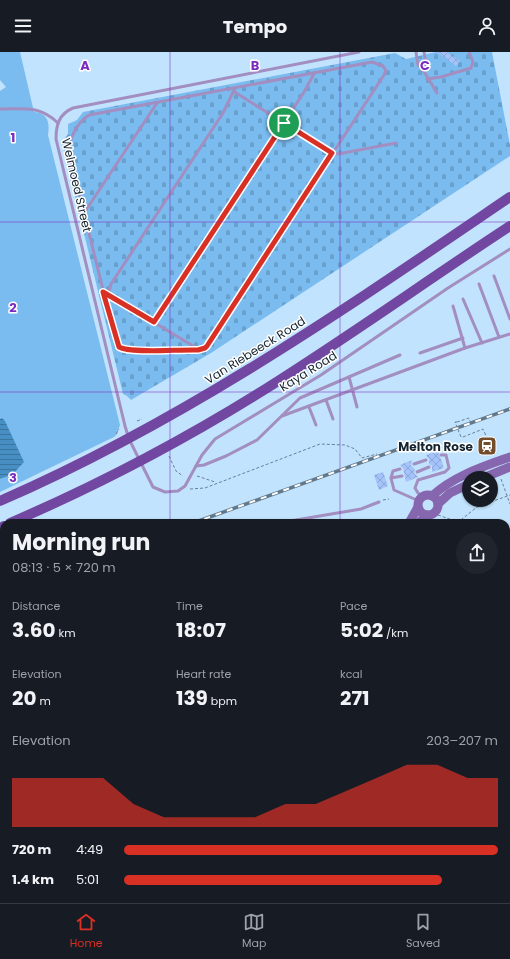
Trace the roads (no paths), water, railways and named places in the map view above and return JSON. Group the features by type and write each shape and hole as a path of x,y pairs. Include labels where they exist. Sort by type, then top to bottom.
{"main road":[{"name":"Van Riebeeck Road","path":"0,501 83,463 198,401 275,354 510,197"},
{"path":"18,519 139,461 201,427 282,378 510,226"}],"street":[{"path":"411,519 423,500 441,488 462,475 510,457"},
{"path":"498,472 510,467"},
{"path":"422,519 427,515 435,513 438,504 450,493 462,487"},
{"path":"423,500 438,504"},
{"path":"423,500 421,513 427,515"}],"lane":[{"name":"Welmoed Street","path":"139,461 129,439 68,190 56,139 58,122 62,115 73,108 359,52"},
{"path":"416,52 418,65 423,70 427,79 437,93"},
{"path":"423,70 426,64 424,52"},
{"path":"427,79 441,77 471,68 474,62 469,52"},
{"path":"372,62 382,65 386,71 359,115 332,153 207,346 199,350 138,350 121,348 117,345 103,292 69,149 69,142 79,124 89,115 234,90 315,72 372,62"},
{"path":"154,322 284,123 315,72"},
{"path":"234,90 332,153 338,154 396,143"},
{"path":"108,295 110,284 223,113 234,90"},
{"path":"84,213 158,102"},
{"path":"0,109 39,110 47,113 58,122"},
{"name":"Kaya Road","path":"139,461 153,487 165,492 178,491 185,486 206,449 216,439 321,375 448,288 510,249"},
{"path":"494,276 510,319"},
{"path":"479,284 499,337"},
{"path":"103,292 199,350"},
{"path":"463,299 482,343"},
{"path":"453,306 465,348"},
{"path":"282,416 465,348 510,334"},
{"path":"420,353 463,338"},
{"path":"196,466 204,465 226,456 257,440 300,398 400,355"},
{"path":"349,378 357,407"},
{"path":"326,400 333,419"},
{"path":"308,407 316,425"},
{"path":"423,500 416,491 416,482 421,478 446,471 449,468 446,455 440,455"},
{"path":"414,464 426,460"},
{"path":"443,462 447,461"},
{"path":"417,472 429,467"},
{"path":"400,469 393,471 391,478 392,486 396,492 423,500"},
{"path":"391,478 402,476"},
{"path":"301,519 360,509 379,502"}],"railway":[{"path":"204,519 510,409"}],"place":[{"name":"Melton Rose","path":"487,446"}]}
